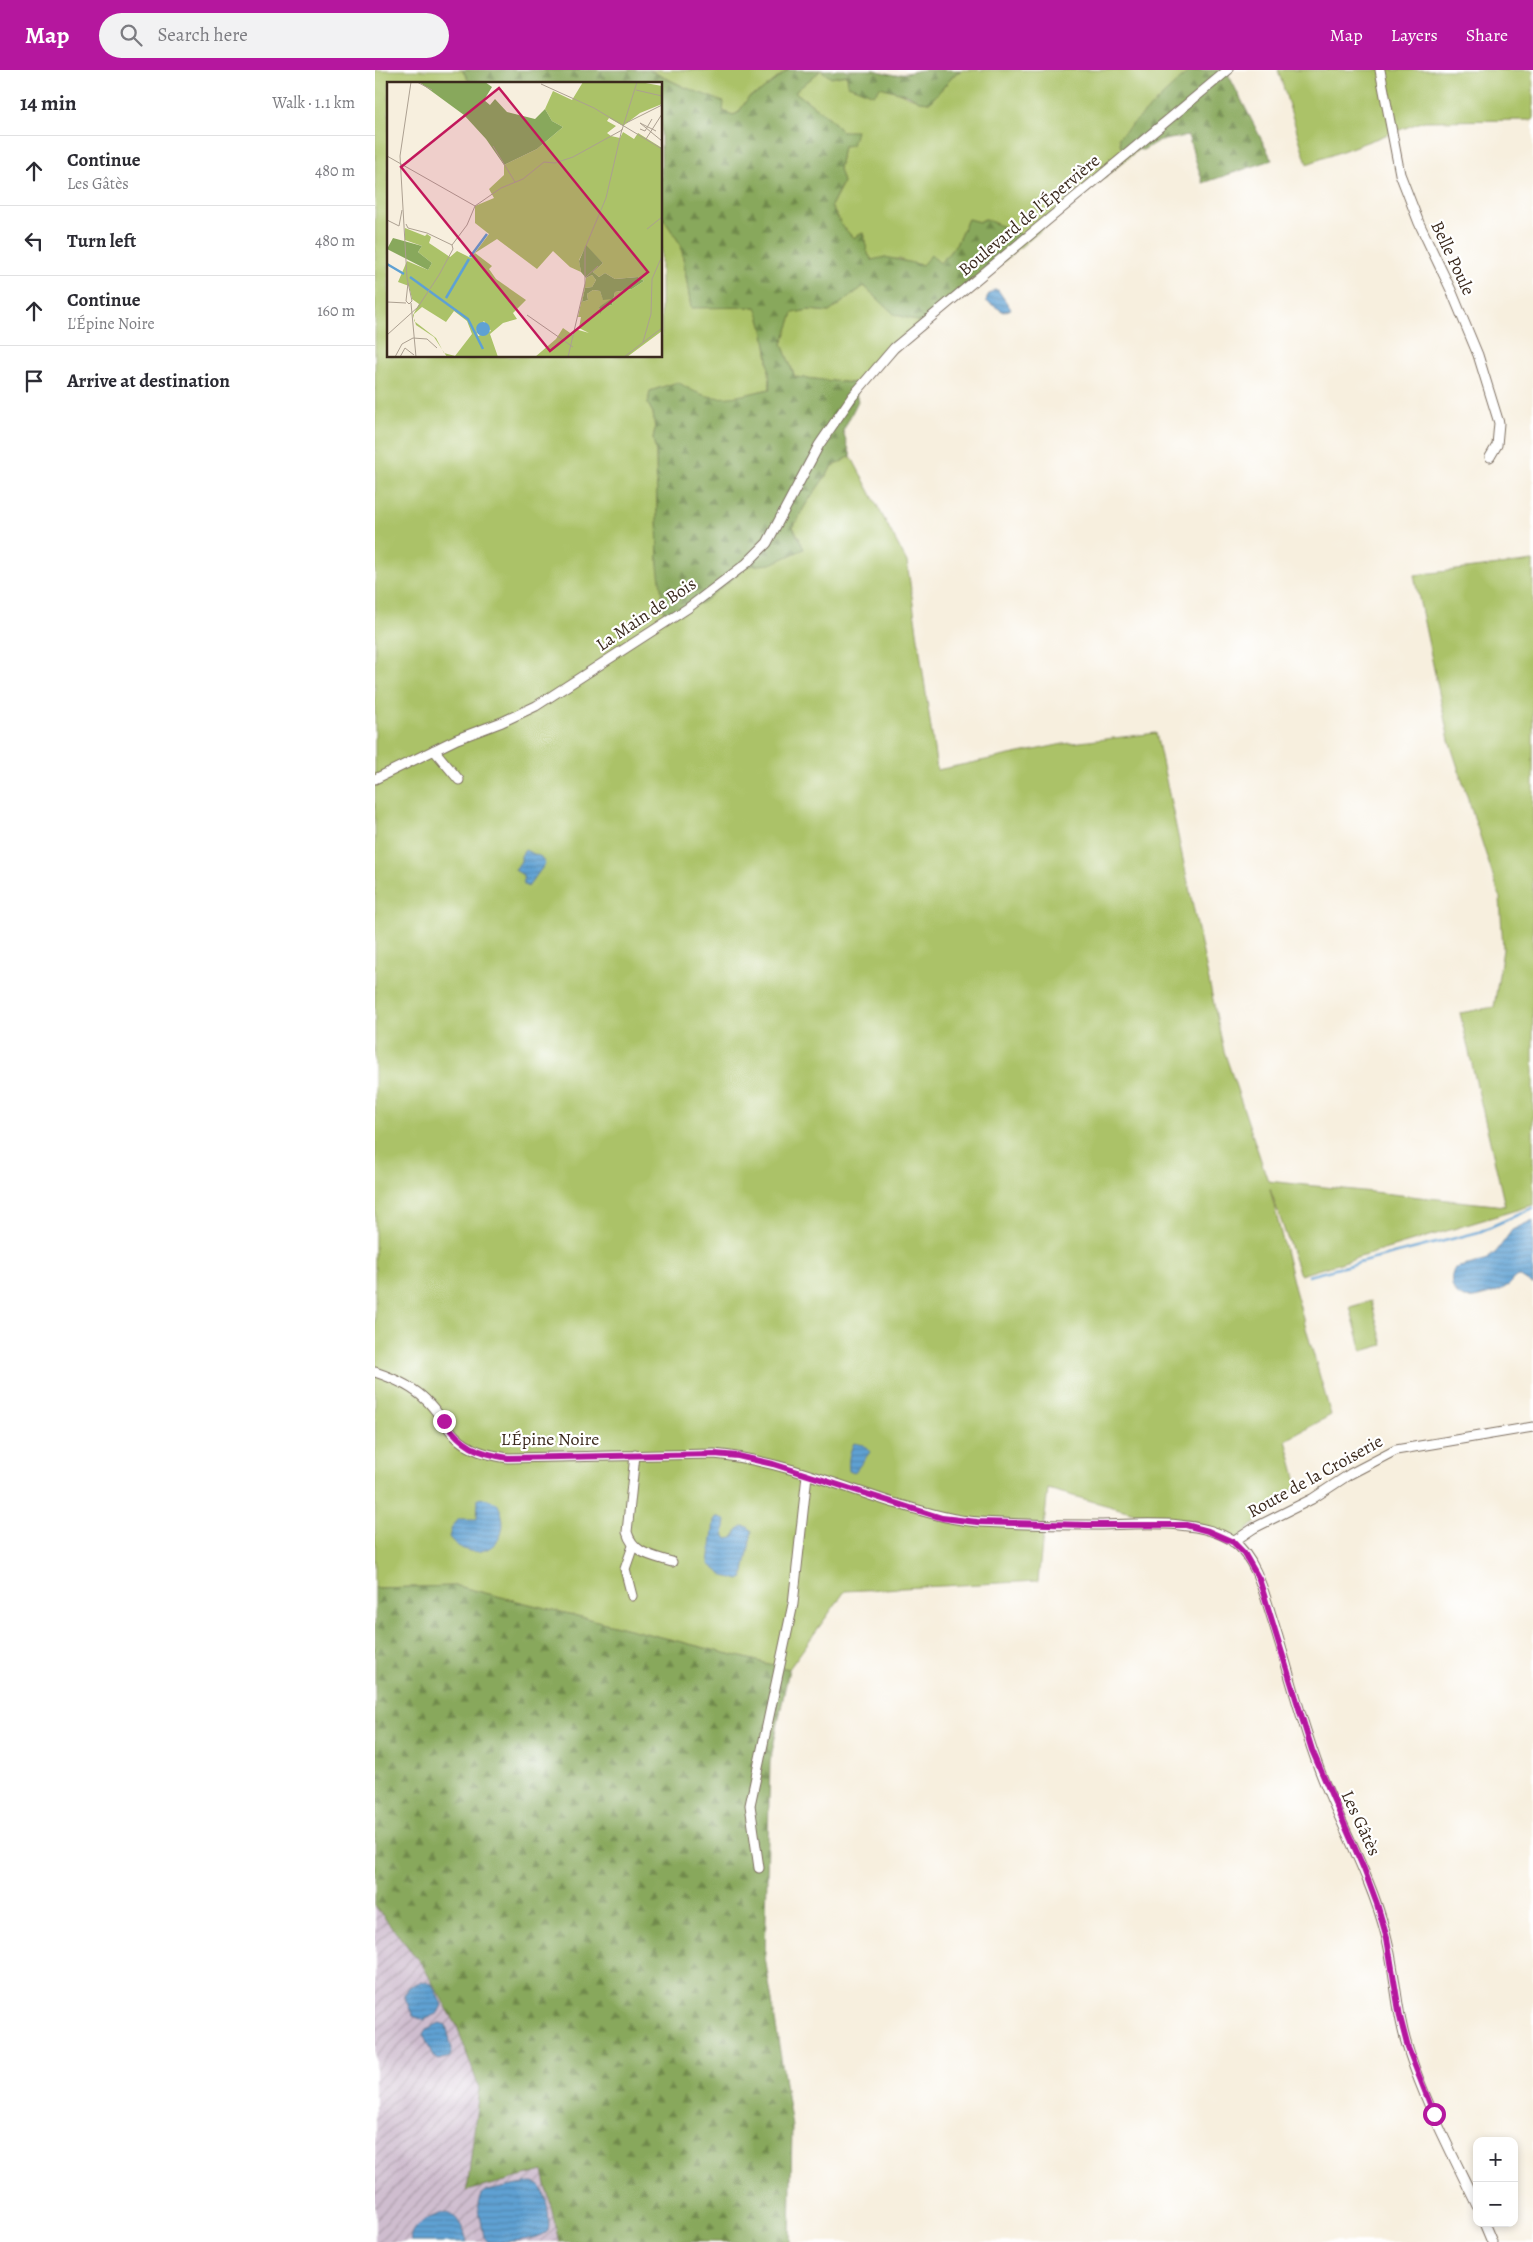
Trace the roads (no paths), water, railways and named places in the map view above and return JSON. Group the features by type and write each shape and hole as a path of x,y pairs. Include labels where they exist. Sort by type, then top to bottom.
{"street":[{"name":"Boulevard de l'Épervière","path":"858,391 894,348 1228,70"},
{"name":"Belle Poule","path":"1379,70 1400,174 1419,223 1451,290 1478,355 1499,423 1497,445 1490,457"},
{"name":"La Main de Bois","path":"375,779 434,750 537,706 688,608 747,563 767,543 819,446 858,391"},
{"path":"434,750 459,780"},
{"name":"L'Épine Noire","path":"375,1372 406,1385 426,1399 455,1436 468,1447 487,1454 508,1458 714,1454 738,1456 807,1475 942,1518 977,1522 1078,1525 1186,1525 1208,1531 1233,1542"},
{"name":"Route de la Croiserie","path":"1233,1542 1255,1528 1312,1499 1350,1474 1396,1450 1533,1427"},
{"path":"635,1455 627,1532 633,1546 643,1554 672,1562"},
{"path":"759,1868 750,1805 793,1604 807,1475"},
{"name":"Les Gâtès","path":"1233,1542 1244,1553 1259,1579 1312,1750 1364,1869 1377,1904 1387,1938 1400,2017 1410,2056 1434,2114 1473,2197"},
{"path":"632,1596 625,1568 633,1546"},
{"path":"1486,2227 1492,2242"}],"water":[{"path":"994,290 998,290 1011,309 1004,312 986,301 988,295"},
{"path":"525,850 541,857 545,864 528,887 524,885 523,875 515,870"},
{"path":"1533,1220 1533,1285 1519,1276 1504,1288 1487,1295 1467,1298 1457,1294 1451,1279 1455,1268 1484,1261 1496,1252 1512,1230"},
{"path":"854,1443 864,1445 870,1452 854,1473 849,1471 849,1463"},
{"path":"481,1497 497,1503 502,1517 502,1529 498,1540 491,1547 481,1551 470,1551 459,1547 449,1537 452,1527 459,1519 477,1519 478,1499"},
{"path":"716,1517 726,1521 724,1534 727,1539 733,1538 738,1529 743,1526 748,1527 752,1531 743,1578 740,1580 724,1576 709,1564"},
{"path":"422,1981 432,1984 442,2005 438,2013 423,2020 413,2016 404,1996 409,1987"},
{"path":"440,2023 446,2025 452,2049 450,2057 439,2060 433,2056 423,2034 426,2029"},
{"path":"529,2183 537,2184 543,2190 548,2215 548,2231 529,2239 488,2242 484,2237 478,2203 480,2196 486,2191"},
{"path":"446,2212 454,2216 460,2224 467,2242 411,2242 411,2236 417,2226 434,2216"}],"waterway":[{"path":"1308,1276 1479,1232 1533,1208"}]}
